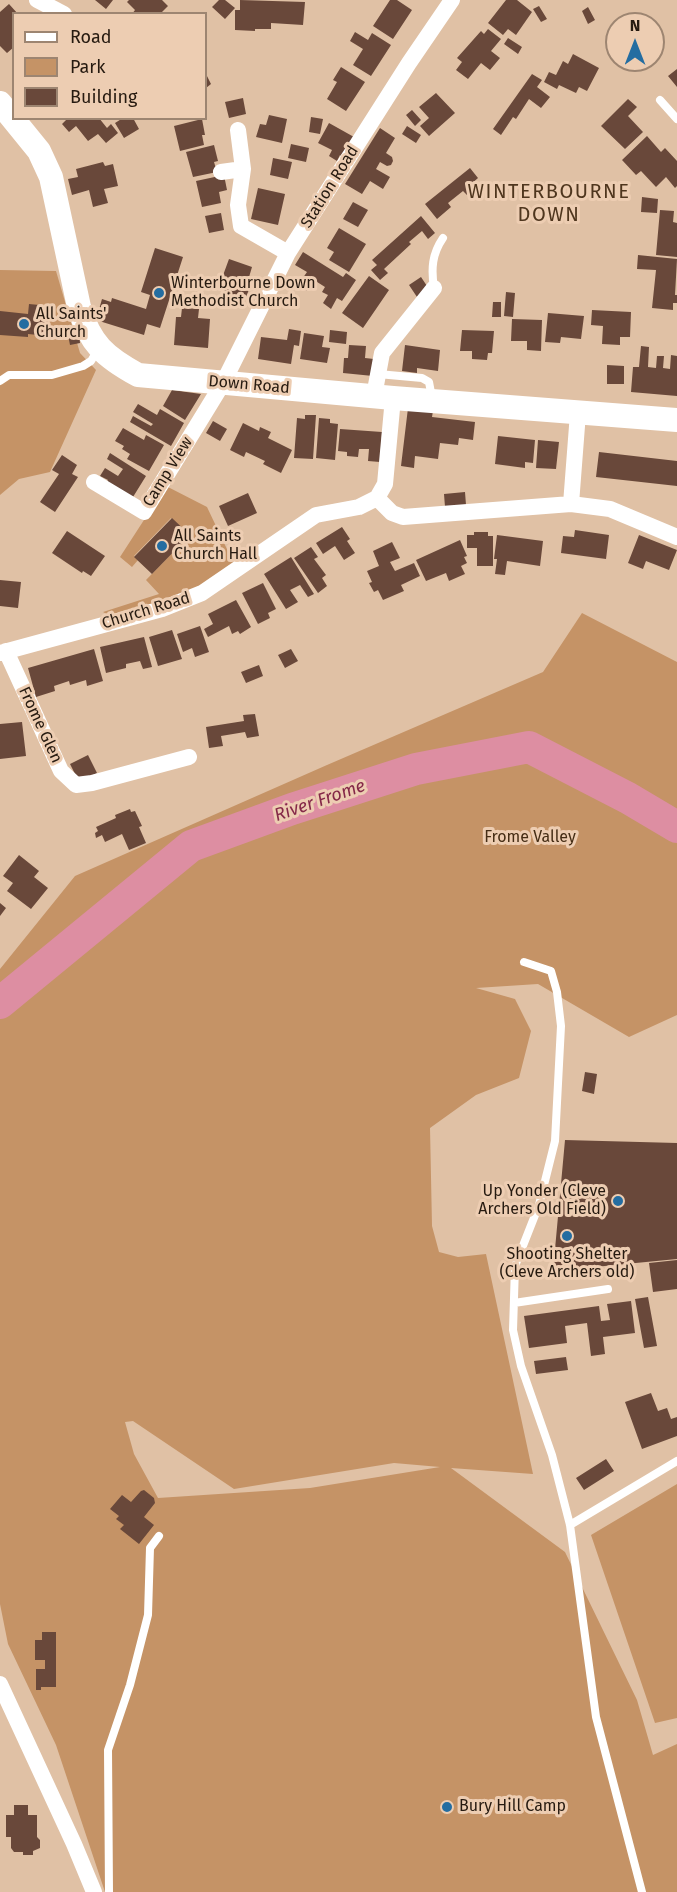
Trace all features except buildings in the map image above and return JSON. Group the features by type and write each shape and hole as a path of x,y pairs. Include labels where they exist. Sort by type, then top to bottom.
{"street":[{"path":"37,0 60,12"},
{"name":"Station Road","path":"223,383 288,253 409,63 452,0"},
{"name":"Down Road","path":"0,102 12,117"},
{"name":"Down Road","path":"14,120 39,151 51,177 79,307 86,328 99,348 115,362 138,375 223,383 382,389 432,401 677,420"},
{"path":"238,130 243,170 237,205 241,226 288,253"},
{"path":"221,172 243,170"},
{"path":"434,288 382,353 385,484 377,498 392,513 403,517 571,504 610,509 677,537"},
{"name":"Camp View","path":"94,482 144,512 223,383"},
{"path":"571,504 578,413"},
{"name":"Church Road","path":"3,652 94,625 162,609 202,593 316,515 359,507 377,498"},
{"name":"Frome Glen","path":"3,652 61,771 76,785 92,783 189,757"},
{"path":"0,1684 94,1892"}],"lane":[{"path":"660,100 677,119"},
{"path":"434,288 433,260 436,249 443,238"},
{"path":"0,381 9,375 52,375 83,366 91,361 99,348"},
{"path":"524,962 551,971 557,992 561,1026 555,1141 538,1206 515,1266 512,1317 515,1344 552,1455 570,1525 596,1717 642,1892"},
{"path":"514,1303 608,1289"},
{"path":"570,1525 677,1461"},
{"path":"110,1892 108,1750 130,1685 148,1615 150,1548 159,1536"}],"green space":[{"path":"0,270 56,271 80,353 96,370 50,472 19,479 0,495"},
{"path":"166,486 207,507 234,564 194,594 112,617 103,612 159,594 146,580 190,535 171,518 134,556 138,560 132,567 120,557"},
{"name":"Frome Valley","path":"582,613 677,662 677,1015 629,1037 538,984 476,988 515,999 531,1031 519,1078 476,1095 430,1128 432,1226 439,1252 458,1257 486,1254 533,1474 451,1468 565,1552 637,1700 653,1755 677,1744 677,1892 105,1892 56,1745 8,1644 0,1604 0,969 75,876 543,672","holes":["133,1421 234,1489 394,1463 440,1467 310,1488 158,1498 134,1454 125,1422"]},
{"path":"677,1484 677,1718 655,1723 591,1535"}],"waterway":[{"name":"River Frome","path":"0,1003 191,846 292,809 416,769 529,747 628,798 677,827"}],"place":[{"name":"Winterbourne Down Methodist Church","path":"159,293"},
{"name":"All Saints' Church","path":"24,324"},
{"name":"All Saints Church Hall","path":"162,546"},
{"name":"Up Yonder (Cleve Archers Old Field)","path":"618,1201"},
{"name":"Shooting Shelter (Cleve Archers old)","path":"567,1236"},
{"name":"Bury Hill Camp","path":"447,1807"}],"district":[{"name":"WINTERBOURNE DOWN","path":"549,204"}]}
